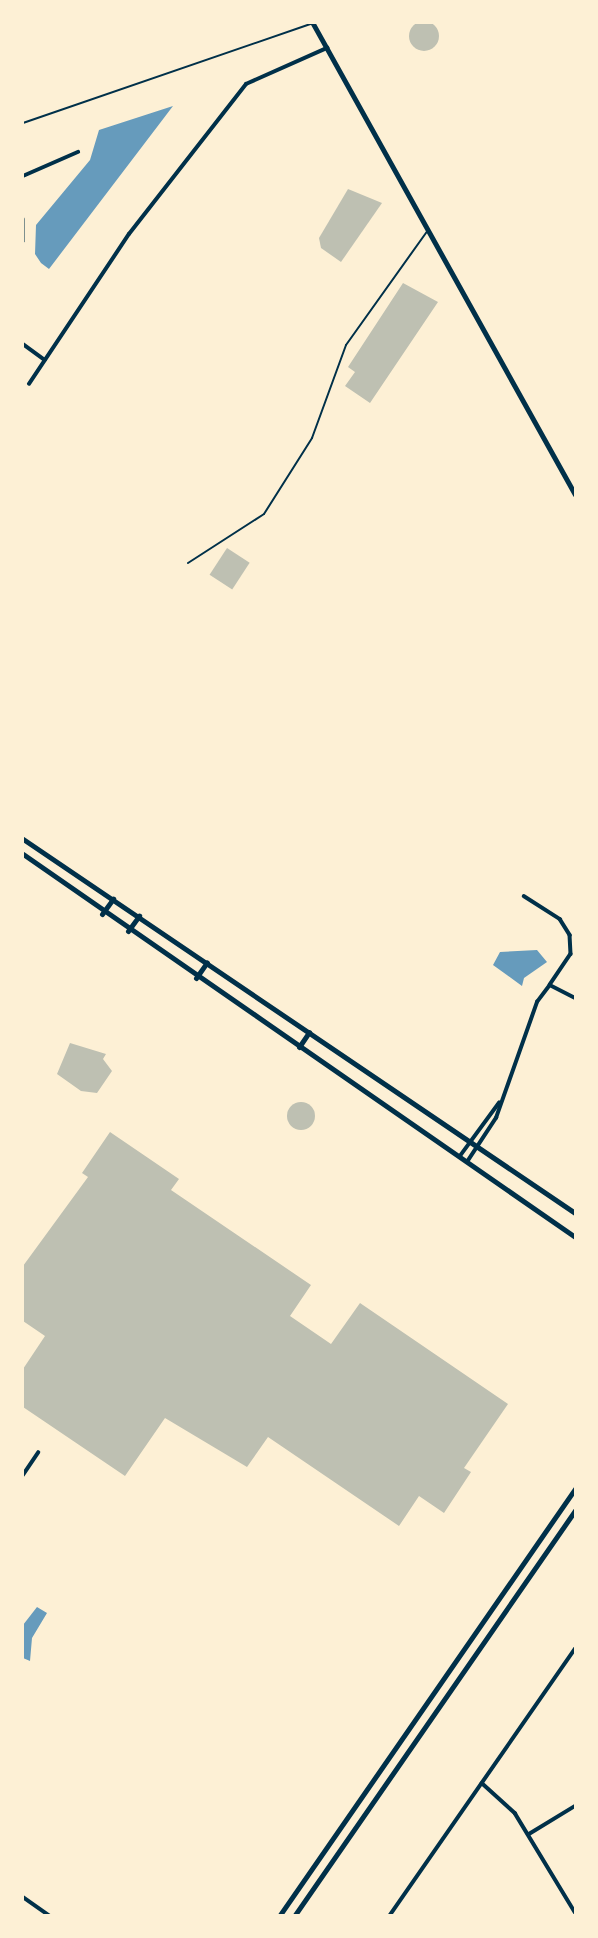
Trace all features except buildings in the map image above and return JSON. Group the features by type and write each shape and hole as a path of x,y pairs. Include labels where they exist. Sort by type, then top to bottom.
{"main road":[{"path":"23,839 575,1213"},
{"path":"23,854 102,914 575,1237"},
{"path":"102,914 113,899"},
{"path":"128,932 139,916"},
{"path":"196,978 207,962"},
{"path":"299,1047 309,1032"}],"street":[{"path":"312,24 575,494"},
{"path":"29,384 129,234 246,84 327,48"},
{"path":"23,176 78,152"},
{"path":"23,219 23,241"},
{"path":"23,344 45,360"},
{"path":"467,1162 479,1147 501,1102 524,1026 573,950 573,936 560,919 524,896"},
{"path":"550,985 575,998"},
{"path":"459,1157 501,1102"},
{"path":"23,1475 38,1453"},
{"path":"280,1915 575,1489"},
{"path":"295,1915 575,1511"},
{"path":"475,1633 485,1640"},
{"path":"390,1915 575,1649"},
{"path":"415,1721 425,1728"},
{"path":"482,1783 511,1807 575,1912"},
{"path":"529,1834 575,1806"},
{"path":"23,1897 49,1915"}],"lane":[{"path":"188,563 264,514 312,438 341,353 429,229"}],"path":[{"path":"23,122 312,24"}],"water":[{"path":"173,106 49,269 41,263 35,254 36,225 90,160 99,130"},
{"path":"537,950 547,962 524,978 522,986 493,965 500,952"},
{"path":"37,1607 47,1613 32,1638 30,1661 23,1658 23,1625"}]}
